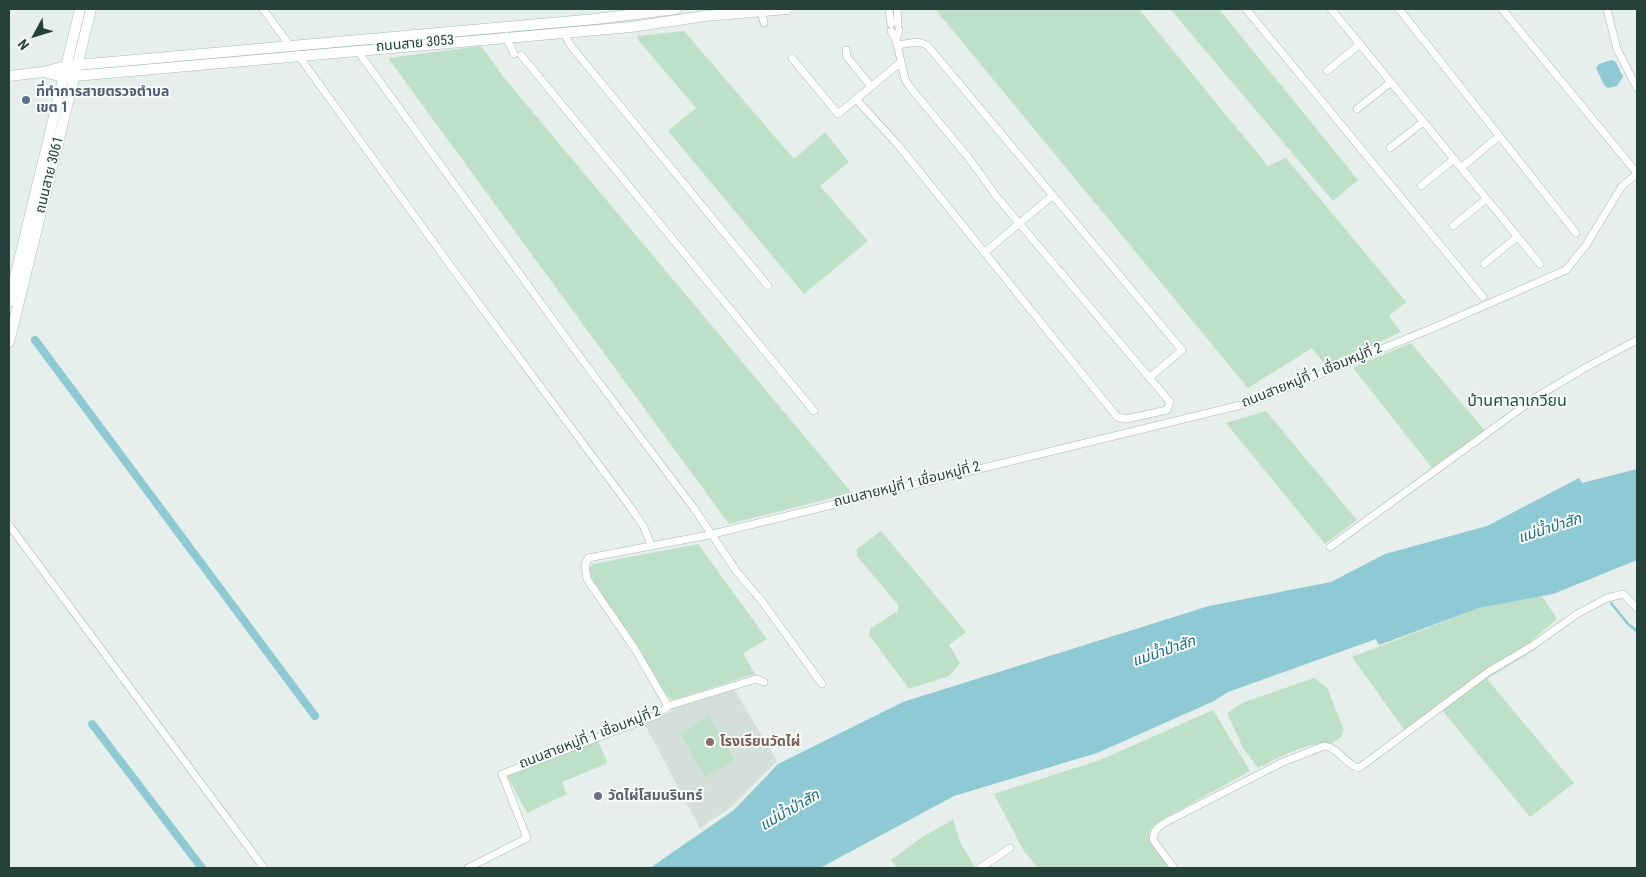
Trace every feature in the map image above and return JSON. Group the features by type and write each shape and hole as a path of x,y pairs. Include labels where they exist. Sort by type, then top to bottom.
{"main road":[{"name":"ถนนสาย 3061","path":"9,302 80,9"},
{"name":"ถนนสาย 3061","path":"9,342 91,9"},
{"name":"ถนนสาย 3053","path":"9,76 43,72 66,66 596,19 676,9"},
{"name":"ถนนสาย 3053","path":"43,72 63,76 75,75 664,23 787,9"},
{"path":"662,10 664,23"}],"street":[{"path":"263,9 291,46"},
{"path":"889,9 895,27"},
{"path":"856,98 898,145 1117,417 1126,419 1167,410 1170,402 1019,223 909,86 905,79 897,42 895,27 896,9"},
{"path":"1246,9 1483,297"},
{"path":"1331,9 1540,264"},
{"path":"1398,9 1576,233"},
{"path":"1502,9 1637,173"},
{"path":"1607,9 1617,48 1637,88"},
{"path":"761,11 764,23"},
{"path":"563,32 571,46 768,286"},
{"path":"509,36 519,56 814,411"},
{"path":"897,42 918,42 927,45 1182,350 1149,378"},
{"path":"1327,71 1360,44"},
{"path":"357,50 583,361 693,507 709,535 746,585 767,607 822,684"},
{"path":"846,50 847,57 871,86"},
{"path":"298,55 450,265 632,508 644,527 651,545"},
{"path":"792,58 838,114 901,62"},
{"path":"1357,109 1391,82"},
{"path":"1390,148 1424,122"},
{"path":"1461,168 1499,136"},
{"path":"1422,186 1454,159"},
{"name":"ถนนสายหมู่ที่ 1 เชื่อมหมู่ที่ 2","path":"468,868 527,838 502,774 657,715 668,706 635,649 587,579 585,565 588,558 709,535 1176,421 1264,397 1432,328 1566,270 1583,250 1622,186 1637,173"},
{"path":"984,253 1053,195"},
{"path":"1454,226 1486,199"},
{"path":"1484,264 1517,237"},
{"path":"1330,547 1538,396 1607,355 1637,340"},
{"path":"9,525 264,868"},
{"path":"1174,868 1153,840 1154,833 1159,826 1168,820 1282,762 1324,746 1338,752 1346,762 1359,768 1488,672 1532,646 1577,614 1615,595 1622,594 1637,608"},
{"path":"668,706 756,679 764,682"},
{"path":"980,868 1010,848"}],"shaded area":[{"name":"โรงเรียนวัดไผ่","path":"734,689 777,761 731,807 700,828 644,723 671,712 671,708"}],"green space":[{"path":"935,9 1139,9 1268,166 1286,158 1406,302 1389,316 1401,332 1326,366 1312,348 1248,388"},
{"path":"1170,9 1219,9 1358,180 1333,201"},
{"path":"684,31 794,159 825,132 849,162 820,186 868,241 804,294 668,131 696,108 639,41 637,36"},
{"path":"481,46 505,79 852,493 729,524 388,58"},
{"path":"1411,343 1485,431 1432,468 1354,369 1356,366"},
{"path":"1266,411 1357,520 1325,544 1226,423"},
{"path":"881,531 966,632 949,645 960,663 949,676 909,689 869,635 871,628 898,611 898,605 857,556 857,549"},
{"path":"698,544 767,639 743,653 755,674 673,700 668,697 591,578 589,568 593,564"},
{"path":"1542,596 1557,619 1531,641 1536,649 1487,679 1574,783 1530,817 1442,710 1408,735 1352,657 1479,608"},
{"path":"1314,678 1327,688 1344,730 1341,737 1331,744 1312,745 1293,751 1258,768 1243,748 1227,713 1242,703"},
{"path":"1213,710 1250,771 1156,823 1149,831 1150,841 1170,868 1038,868 1023,850 994,794 1100,760"},
{"path":"709,716 735,760 705,777 680,733"},
{"path":"597,740 607,761 606,764 562,782 567,794 527,813 508,777 510,772"},
{"path":"953,820 961,844 975,867 896,868 891,860 922,837"}],"water":[{"path":"1611,60 1616,62 1623,77 1617,86 1608,88 1604,85 1596,68 1599,64"},
{"name":"แม่น้ำป่าสัก","path":"1637,469 1637,560 1553,594 1479,608 1379,645 1376,639 1228,692 1214,701 1097,753 954,796 820,868 650,868 734,810 778,764 903,702 1209,606 1331,582 1385,554 1487,526 1579,478 1582,483"}],"waterway":[{"path":"35,340 315,716"},
{"path":"1611,603 1628,624 1637,631"},
{"path":"92,724 202,868"}],"place":[{"name":"ที่ทำการสายตรวจตำบล เขต 1","path":"26,100"},
{"name":"โรงเรียนวัดไผ่","path":"710,742"},
{"name":"วัดไผ่โสมนรินทร์","path":"598,796"}],"district":[{"name":"บ้านศาลาเกวียน","path":"1517,402"}]}
